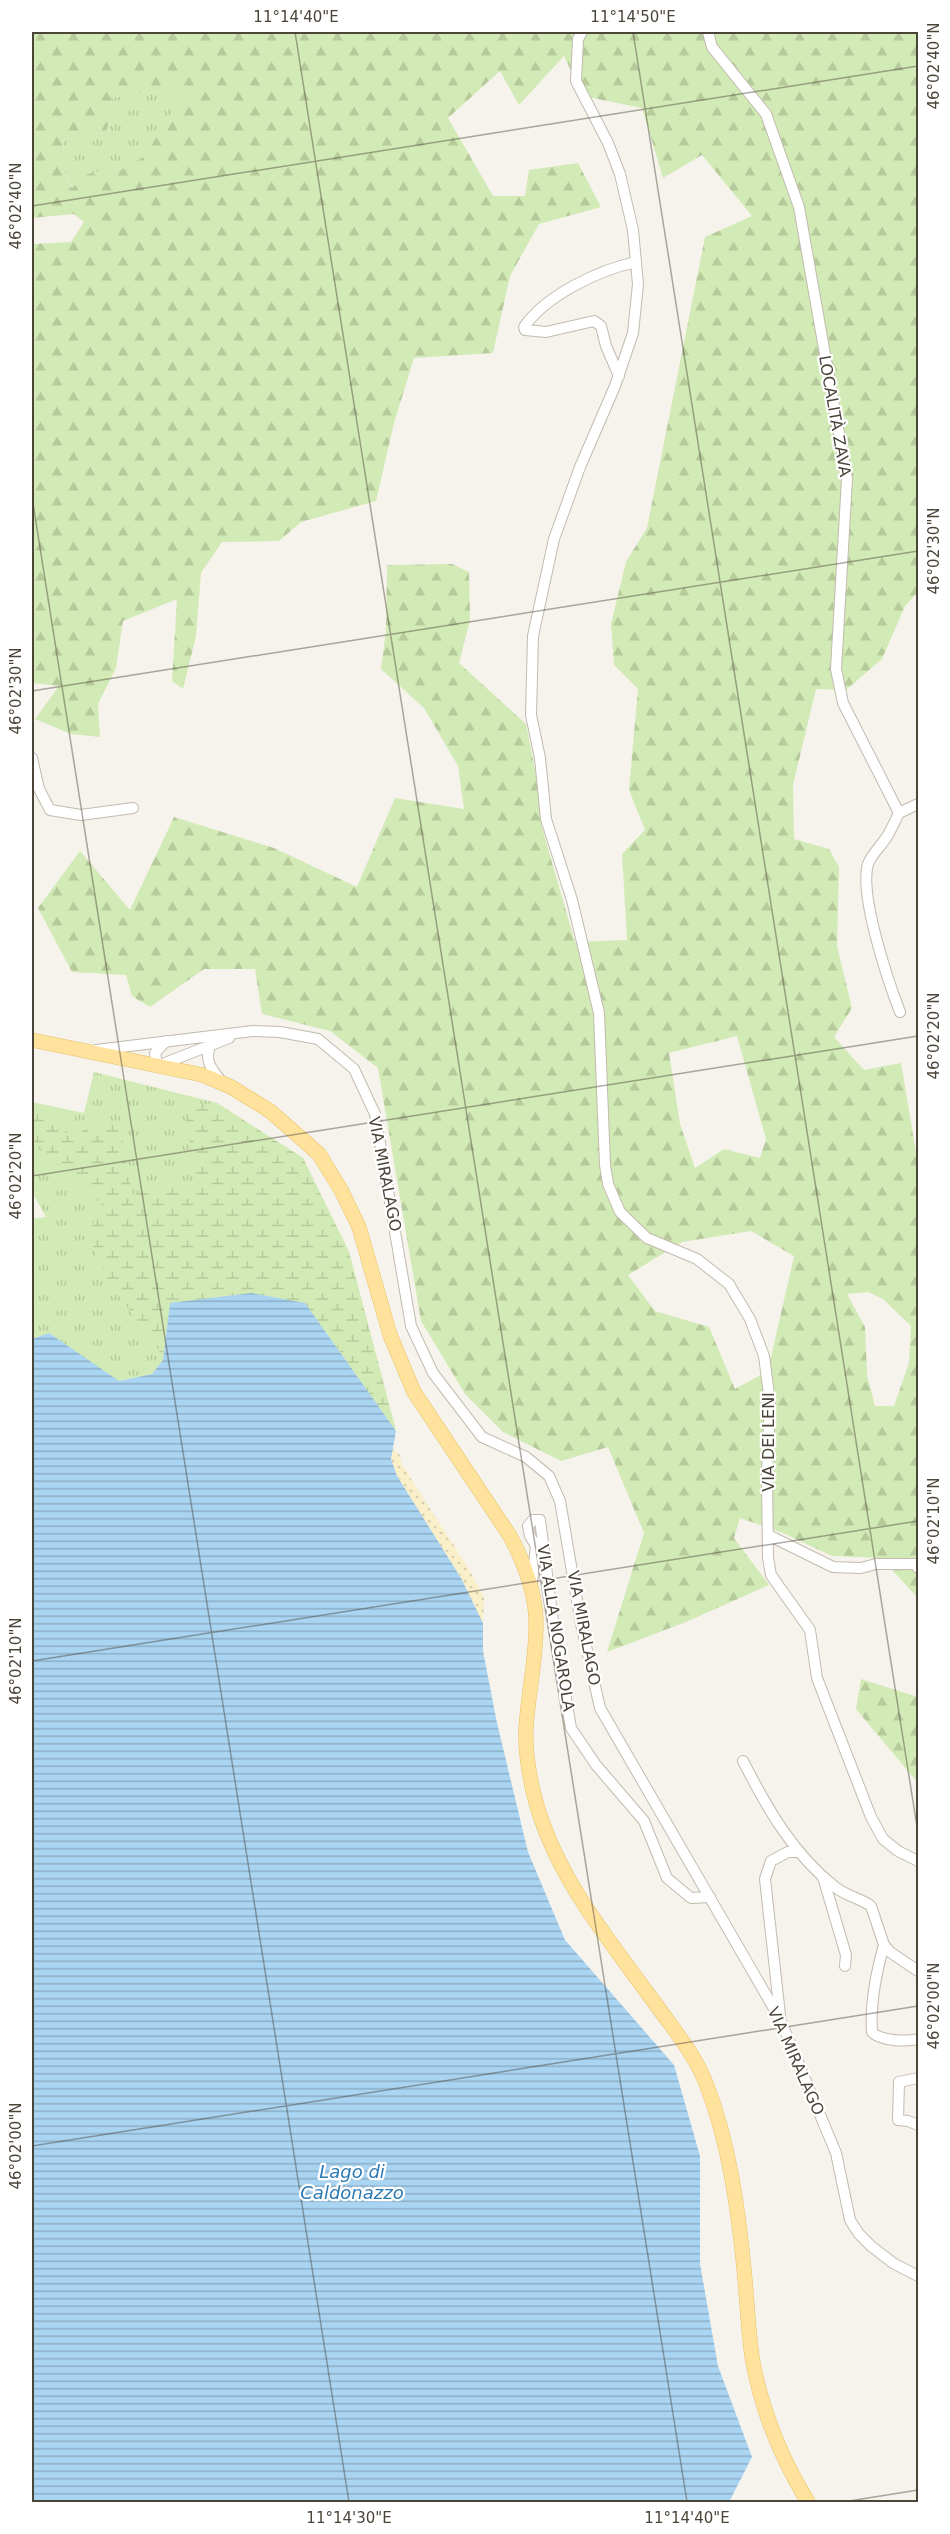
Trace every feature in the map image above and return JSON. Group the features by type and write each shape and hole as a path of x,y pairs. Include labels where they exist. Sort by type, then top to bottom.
{"main road":[{"path":"32,1040 188,1070 222,1083 270,1111 296,1132 319,1155 341,1190 358,1227 390,1335 414,1392 510,1536 522,1558 531,1587 536,1618 536,1648 525,1731 533,1791 550,1841 571,1887 599,1929 687,2048 705,2082 720,2121 736,2208 752,2358 767,2415 787,2468 808,2502"}],"street":[{"name":"VIA DEI LENI","path":"582,32 578,39 576,81 608,143 620,174 633,230 638,284 633,333 619,376 580,467 554,539 533,636 531,715 540,758 546,819 572,900 599,1012 605,1165 608,1184 620,1212 647,1238 697,1259 729,1284 750,1319 764,1356 770,1402 768,1535 771,1575 810,1630 818,1678 871,1817 883,1839 898,1851 917,1861"},
{"name":"LOCALITÀ ZAVA","path":"708,32 712,47 766,114 799,207 847,479 836,669 843,703 898,813"},
{"path":"619,376 606,346 602,326 594,321 546,332 525,330 524,327 533,314 594,276 636,262"},
{"path":"32,759 39,789 50,810 81,815 133,808"},
{"path":"900,1012 873,926 867,880 868,864 887,836 898,813 918,804"},
{"path":"89,1051 253,1031"},
{"path":"166,1041 155,1053 158,1064 253,1031"},
{"name":"VIA MIRALAGO","path":"253,1031 280,1032 318,1039 354,1069 375,1114 411,1326 433,1373 482,1437 526,1456 549,1476 561,1501 581,1624 600,1708 780,2019 836,2153 850,2220 871,2246 893,2263 918,2276"},
{"path":"211,1044 207,1052 208,1062 222,1083"},
{"name":"VIA ALLA NOGAROLA","path":"531,1587 536,1546 530,1536 528,1526 533,1520 540,1520 554,1629 572,1728 596,1765 644,1821 667,1878 691,1898 710,1897"},
{"path":"768,1535 833,1567 861,1568 876,1564 916,1564 918,1568"},
{"path":"743,1761 766,1807 798,1852 844,1894 871,1906 875,1912 884,1945 890,1952 918,1971"},
{"path":"780,2019 765,1879 771,1861 789,1852 798,1852"},
{"path":"823,1876 846,1955 845,1965"},
{"path":"884,1945 878,1967 872,2030 876,2036 899,2042 918,2039"},
{"path":"918,2078 899,2082 898,2120 918,2125"}],"green space":[{"path":"32,32 918,32 918,592 905,606 882,659 846,690 816,689 793,785 794,839 829,849 839,867 837,946 852,1008 834,1037 864,1070 901,1063 918,1154 918,1598 881,1558 832,1556 783,1533 740,1518 734,1538 769,1585 686,1622 607,1652 644,1533 608,1447 561,1461 503,1432 465,1394 421,1321 378,1068 330,1031 262,1014 255,969 204,969 150,1007 132,996 126,975 72,972 38,908 80,851 130,910 174,817 274,848 357,887 395,798 464,809 458,766 424,708 381,669 386,630 387,565 452,564 469,572 470,620 459,663 526,724 536,775 542,828 575,942 627,940 622,854 645,830 629,790 638,689 614,665 611,624 626,562 647,528 705,237 752,216 702,155 663,178 642,108 583,96 564,56 519,105 500,71 448,118 493,196 525,196 529,170 578,163 601,207 539,224 510,276 493,353 414,358 394,423 376,501 301,522 279,541 222,542 201,573 196,636 183,689 172,681 177,599 123,621 116,668 98,704 100,737 71,734 35,719 59,686 32,683 32,244 71,242 84,222 74,214 32,218","holes":["188,85 145,156 121,170 107,169 88,174 72,188 66,178 63,140 105,133 113,115 111,98 145,92 161,93","737,1036 766,1139 760,1158 724,1149 695,1168 680,1124 669,1053","751,1231 794,1256 768,1371 735,1389 709,1327 655,1311 628,1275 682,1242","868,1292 883,1299 911,1326 909,1363 894,1406 875,1406 867,1375 865,1327 847,1294"]},
{"path":"189,84 146,156 121,170 107,169 73,188 66,178 63,140 105,133 113,115 111,98 145,92 161,93"},
{"path":"94,1072 217,1103 303,1158 349,1252 396,1431 305,1303 170,1303 163,1360 152,1374 118,1381 49,1333 32,1339 32,1219 46,1217 32,1192 32,1102 84,1113"},
{"path":"217,1103 303,1158 349,1252 396,1431 305,1303 170,1303 163,1356 109,1282 88,1234 102,1205 32,1140 32,1106 42,1108 73,1141 87,1126 120,1123 132,1194 197,1185 184,1106"},
{"path":"861,1679 918,1697 918,1783 856,1709"}],"sand":[{"path":"392,1448 400,1455 402,1465 467,1566 484,1597 483,1623 461,1578 397,1476 391,1459"}],"water":[{"name":"Lago di Caldonazzo","path":"251,1293 305,1303 396,1431 391,1459 397,1476 461,1578 483,1623 483,1651 497,1723 528,1852 565,1940 674,2065 700,2156 700,2264 718,2366 752,2457 729,2502 32,2502 32,1339 49,1333 119,1381 152,1374 163,1360 170,1303"}],"waterway":[{"path":"902,2502 918,2502"}]}
